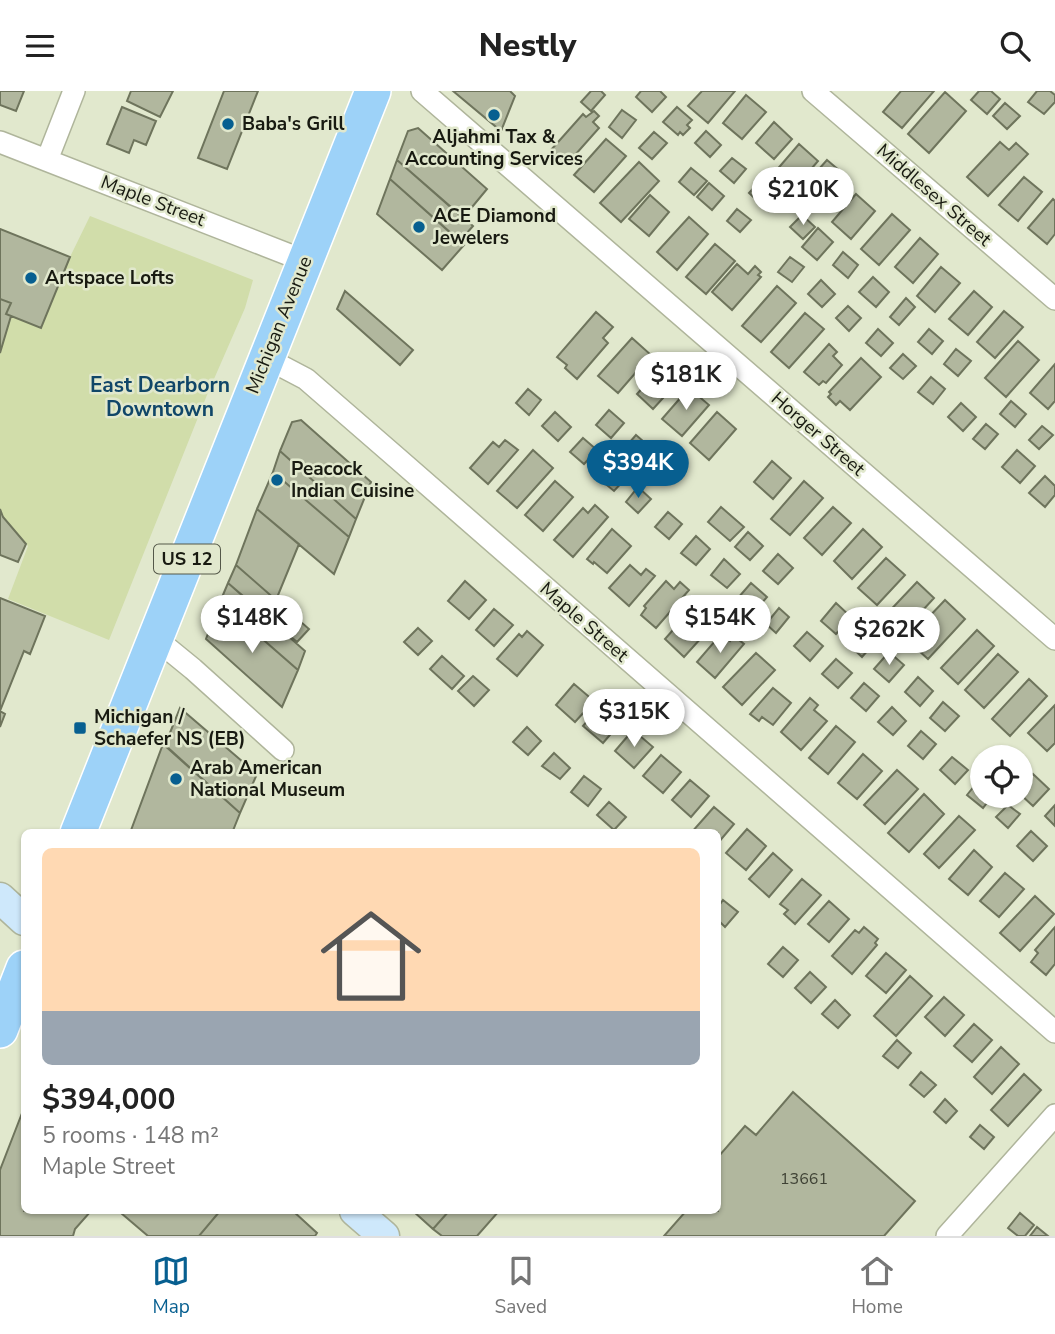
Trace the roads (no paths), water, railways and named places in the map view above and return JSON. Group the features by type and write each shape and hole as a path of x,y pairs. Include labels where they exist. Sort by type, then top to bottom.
{"main road":[{"name":"Michigan Avenue","path":"80,829 373,91"},
{"path":"0,898 21,917"},
{"path":"0,1030 21,976"},
{"path":"358,1214 384,1236"}],"street":[{"path":"47,160 75,91"},
{"name":"Horger Street","path":"422,91 1055,639"},
{"name":"Middlesex Street","path":"813,91 1055,299"},
{"name":"Maple Street","path":"0,142 305,261"},
{"name":"Maple Street","path":"266,358 306,379 1055,1032"},
{"path":"155,638 283,750"},
{"path":"947,1236 1055,1115"}],"place":[{"name":"Aljahmi Tax & Accounting Services","path":"494,115"},
{"name":"Baba's Grill","path":"228,124"},
{"name":"ACE Diamond Jewelers","path":"419,227"},
{"name":"Artspace Lofts","path":"31,278"},
{"name":"Peacock Indian Cuisine","path":"277,480"},
{"name":"Michigan / Schaefer NS (EB)","path":"80,728"},
{"name":"Arab American National Museum","path":"176,779"}],"district":[{"name":"East Dearborn Downtown","path":"160,397"}]}
